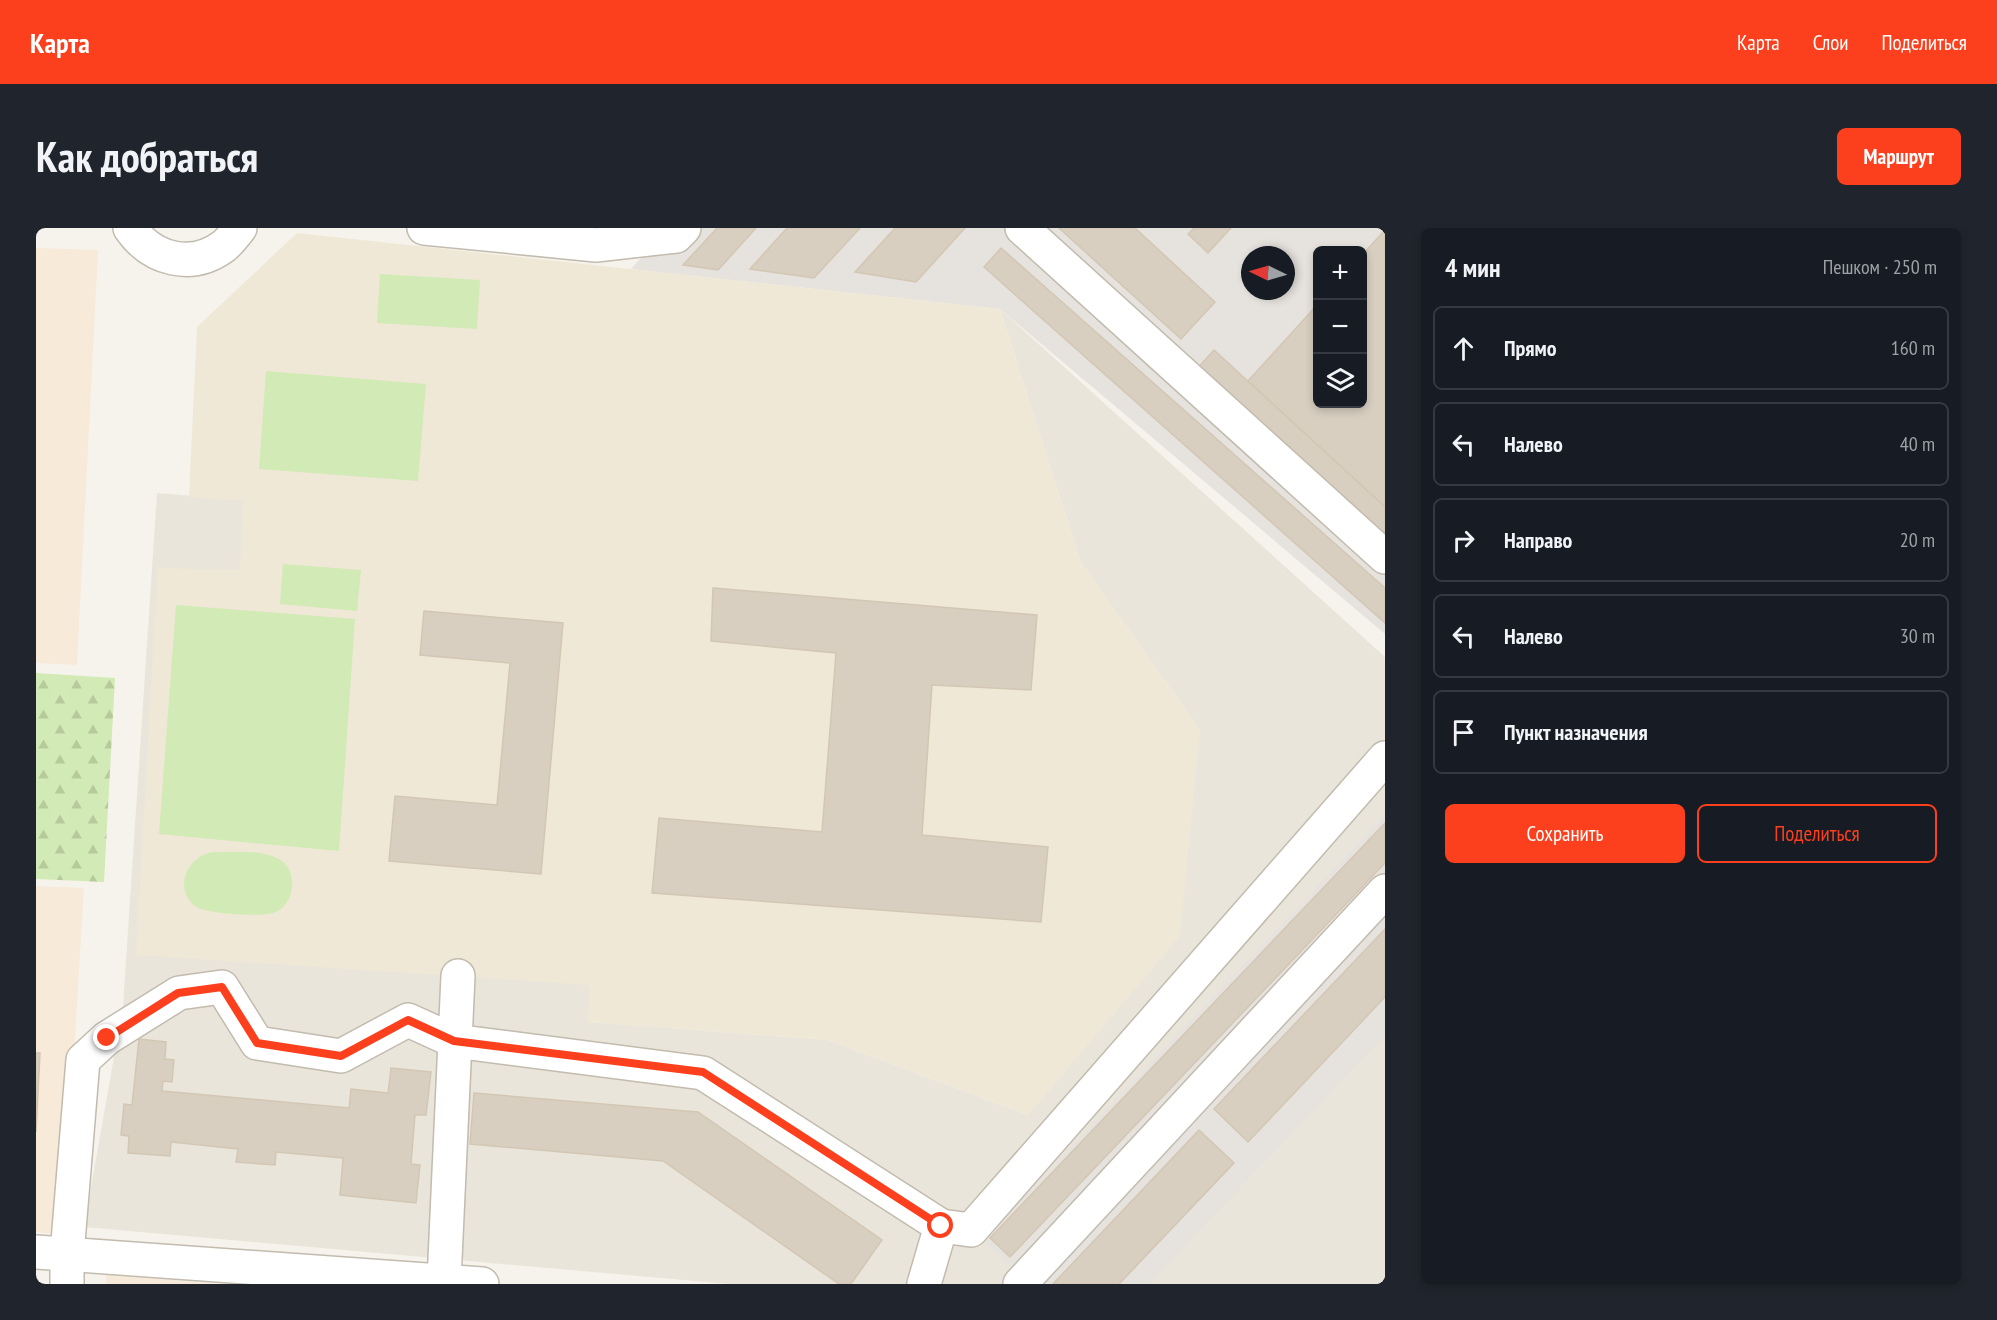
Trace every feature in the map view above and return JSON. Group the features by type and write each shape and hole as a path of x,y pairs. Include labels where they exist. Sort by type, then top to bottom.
{"street":[{"path":"130,228 137,239 152,251 171,258 190,260 209,255 225,245 240,228"},
{"path":"424,228 596,245 676,236 684,228"},
{"path":"1022,228 1385,557"},
{"path":"482,1284 52,1265 83,1060 107,1038 178,993 222,987 257,1043 341,1056 408,1020 454,1041 703,1072 941,1226 971,1230 1385,758"},
{"path":"1020,1284 1385,891"},
{"path":"444,1281 458,976"},
{"path":"924,1284 941,1226"}],"shaded area":[{"path":"667,228 1385,228 1385,266 1367,286 1367,246 1313,246 1313,344 1270,391 1385,493 1385,634 1000,309 631,269"},
{"path":"297,233 1000,309 1080,561 1200,730 1180,936 1028,1115 828,1040 588,1022 590,985 136,955 158,568 240,570 243,501 189,497 197,327"},
{"path":"36,248 98,250 77,665 36,663"},
{"path":"1000,309 1385,657 1385,1284 729,1284 84,1227 123,1006 157,493 392,512 628,555 588,1022 828,1040 1028,1115 1200,730 1080,561"},
{"path":"1385,815 1385,1035 1149,1284 1030,1284 983,1240"},
{"path":"36,886 84,888 63,1234 36,1232"},
{"path":"106,1275 221,1284 106,1284"}],"green space":[{"path":"380,274 480,280 477,329 377,323"},
{"path":"266,371 426,384 418,481 259,469"},
{"path":"283,564 361,570 357,611 280,604"},
{"path":"176,605 355,619 339,851 159,834"},
{"path":"36,673 115,678 104,882 36,879"},
{"path":"214,852 261,853 282,861 289,869 292,883 291,894 286,904 273,913 257,915 221,913 195,906 188,899 185,891 186,874 197,859"}],"building":[{"path":"717,228 756,228 718,270 683,265"},
{"path":"787,228 860,228 814,278 750,269"},
{"path":"895,228 965,228 916,282 855,272"},
{"path":"1059,228 1135,228 1215,302 1181,339"},
{"path":"1194,228 1231,228 1208,253 1188,234"},
{"path":"1385,230 1385,507 1248,381 1313,310 1313,408 1367,408 1367,250"},
{"path":"1001,248 1385,588 1385,623 984,267"},
{"path":"1214,350 1385,507 1385,546 1195,371"},
{"path":"713,588 1037,615 1031,690 932,685 922,835 1048,847 1041,922 652,893 659,818 822,832 836,653 711,641"},
{"path":"424,611 563,623 541,874 389,861 395,796 497,805 510,663 420,655"},
{"path":"1385,823 1385,863 1010,1257 990,1238"},
{"path":"1385,929 1385,997 1248,1142 1214,1109"},
{"path":"139,1039 166,1042 165,1059 174,1060 172,1082 163,1081 162,1091 349,1108 351,1089 388,1093 391,1068 431,1072 426,1115 415,1115 411,1164 420,1165 416,1203 340,1195 343,1158 276,1152 275,1165 236,1162 238,1149 171,1142 170,1156 128,1153 129,1136 121,1135 124,1104 132,1105"},
{"path":"36,1053 40,1053 36,1132"},
{"path":"474,1093 698,1112 882,1240 851,1284 839,1284 663,1161 470,1144"},
{"path":"1199,1130 1234,1163 1119,1284 1053,1284"}],"route":[{"path":"107,1038 178,993 222,987 257,1043 341,1056 408,1020 454,1041 703,1072 941,1226"}]}
